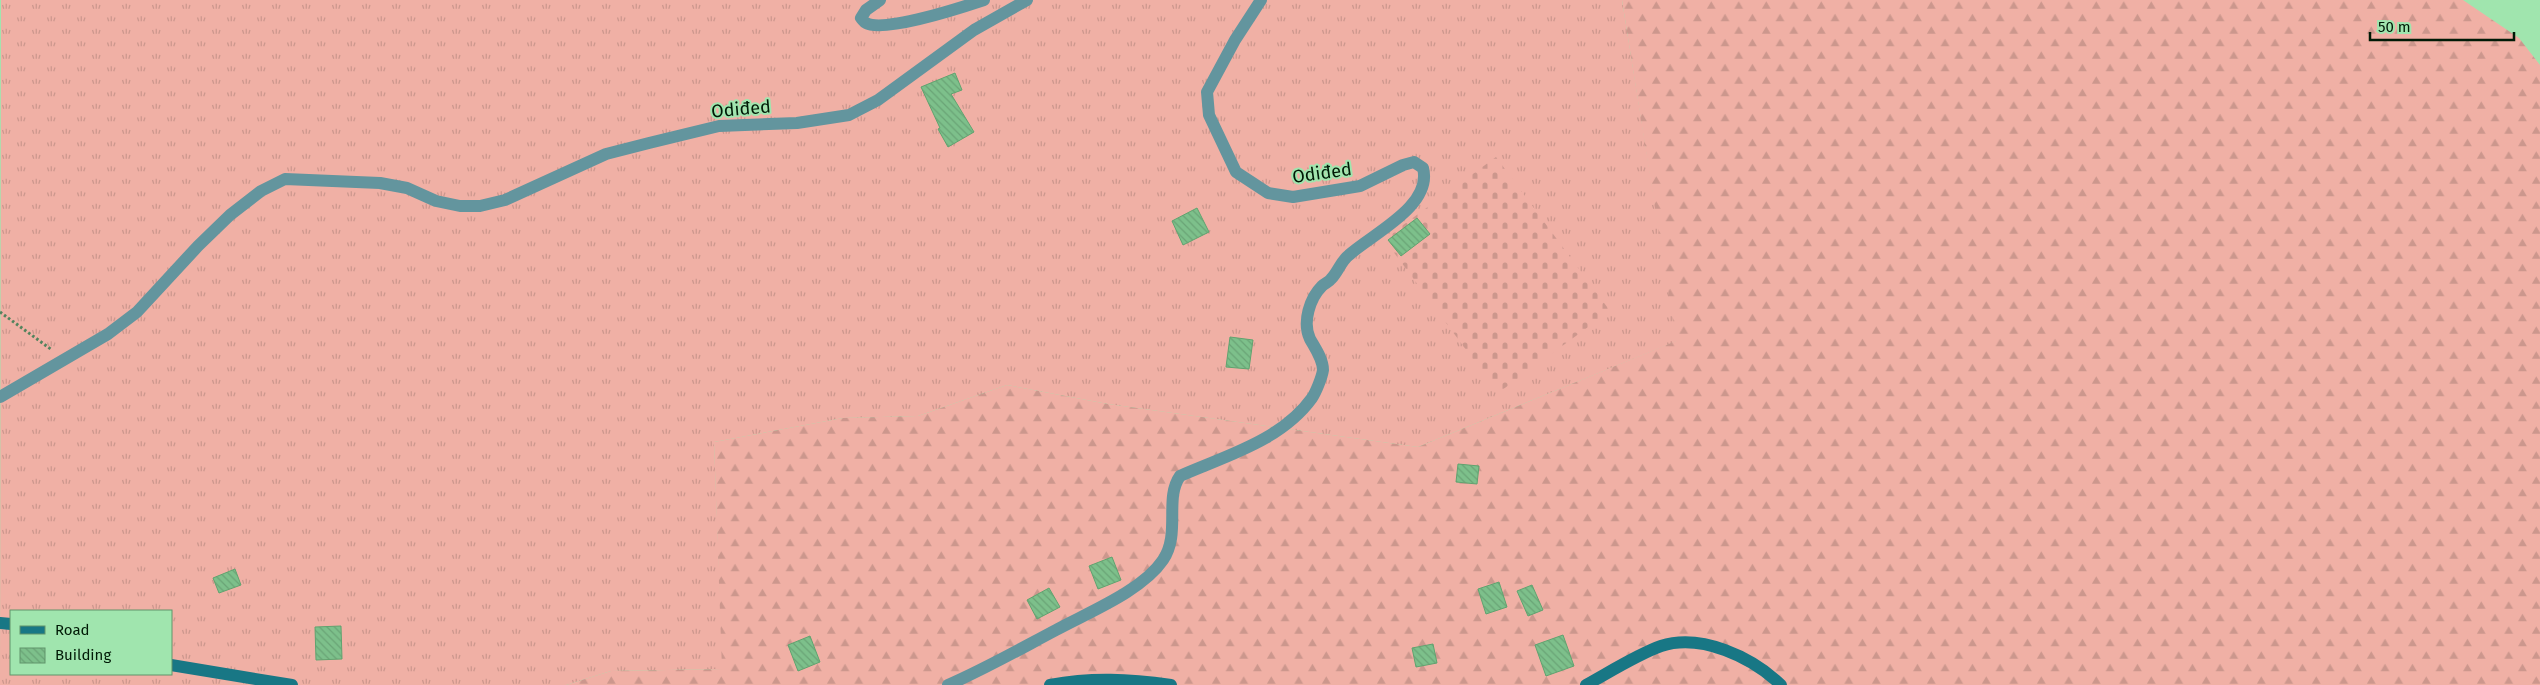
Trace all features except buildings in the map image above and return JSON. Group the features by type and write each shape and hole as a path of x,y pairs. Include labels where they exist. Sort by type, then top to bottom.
{"street":[{"path":"880,0 866,10 861,18 867,24 882,25 914,20 984,0"},
{"name":"Odiđed","path":"0,397 108,334 137,312 198,246 230,215 260,192 285,178 380,184 407,188 436,201 460,206 480,206 505,200 606,154 719,126 797,123 849,115 878,100 974,30 1027,0"},
{"name":"Odiđed","path":"948,685 978,672 1105,604 1152,573 1164,559 1173,538 1174,485 1180,476 1256,444 1286,423 1312,398 1323,370 1318,351 1309,337 1307,316 1313,299 1322,286 1331,279 1348,255 1401,218 1425,178 1423,168 1414,162 1403,165 1360,186 1293,197 1268,193 1236,172 1210,115 1207,92 1235,40 1262,0"},
{"path":"1586,685 1661,646 1687,641 1719,649 1748,660 1781,685"},
{"path":"172,665 292,685"},
{"path":"1050,685 1078,680 1126,678 1171,685"}],"path":[{"path":"0,312 64,360"}],"green space":[{"path":"1,0 1622,0 1677,341 1418,447 1108,404 1007,385 918,416 843,418 714,442 723,669 611,671 566,685 0,685"},
{"path":"1622,0 2463,0 2519,38 2540,65 2540,685 566,685 611,671 722,669 714,442 843,418 918,416 1007,385 1108,404 1418,447 1676,341"},
{"path":"1496,157 1610,311 1498,393 1384,239"}]}
